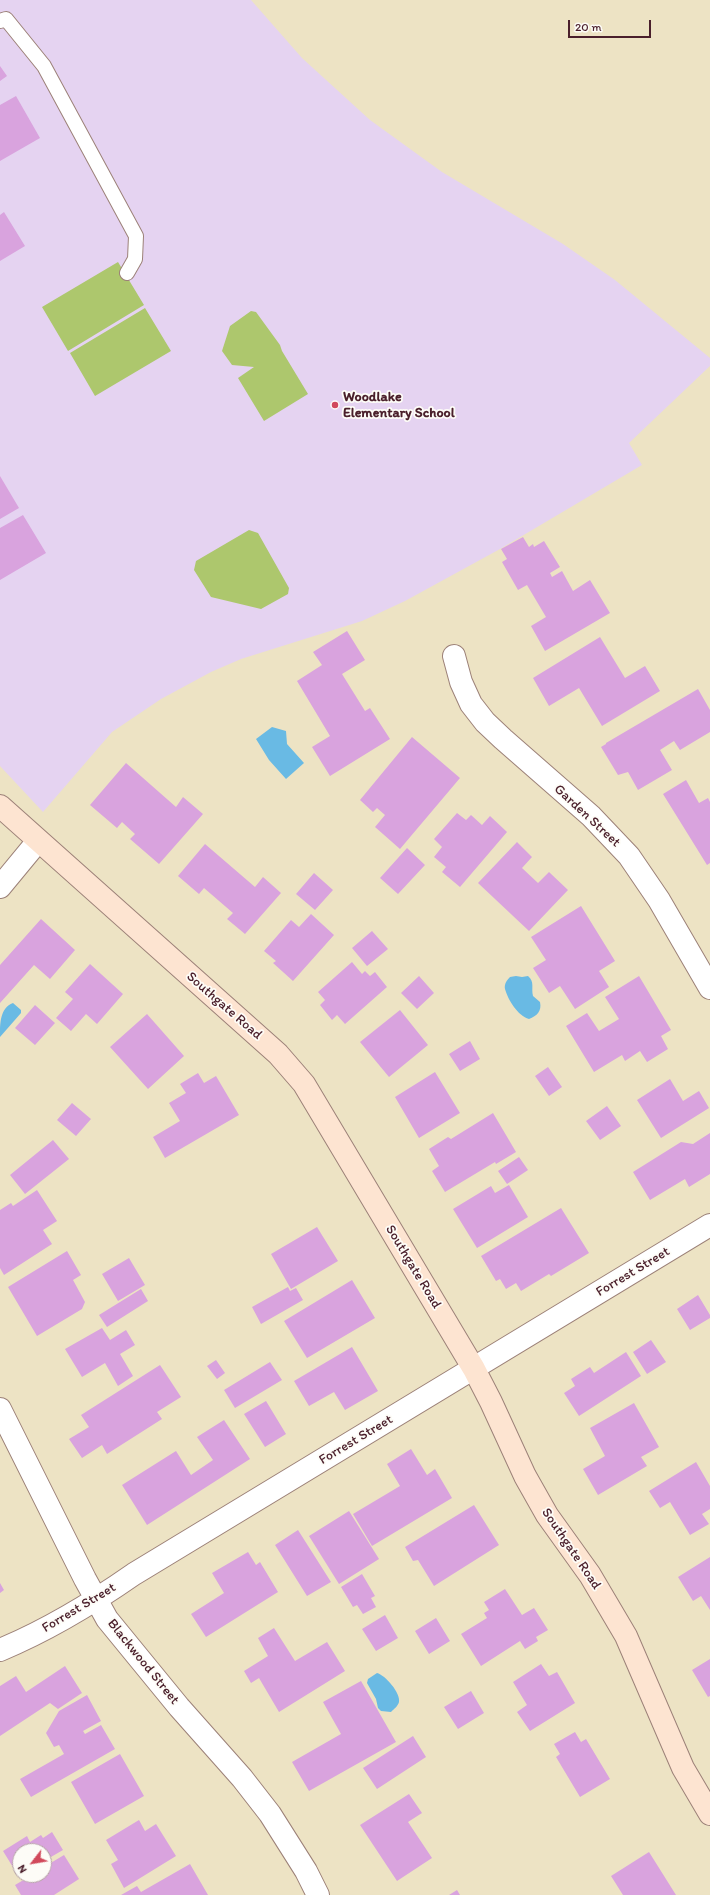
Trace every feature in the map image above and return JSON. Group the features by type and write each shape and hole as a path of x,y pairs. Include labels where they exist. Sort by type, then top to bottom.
{"street":[{"name":"Garden Street","path":"454,656 461,682 475,710 485,722 591,816 629,856 659,900 710,988"},
{"name":"Southgate Road","path":"0,806 278,1054 304,1084 474,1369 528,1482 547,1515 590,1575 626,1636 683,1768 710,1814"},
{"path":"0,887 38,841"},
{"name":"Forrest Street","path":"0,1650 33,1636 97,1599 141,1570 710,1225"},
{"name":"Blackwood Street","path":"0,1409 107,1619 178,1707 242,1778 270,1814 306,1871 318,1895"}],"lane":[{"path":"0,21 6,19 44,66 136,236 135,259 127,273"}],"shaded area":[{"name":"Woodlake Elementary School","path":"0,0 251,0 302,58 370,120 442,172 563,244 615,280 710,358 710,366 629,443 642,465 500,549 405,601 362,621 241,659 211,672 161,699 112,732 43,812 0,766"}],"green space":[{"path":"118,262 144,305 68,351 42,307"},
{"path":"145,308 171,351 95,396 70,353"},
{"path":"251,311 256,312 280,345 282,351 308,394 264,421 238,378 254,367 232,365 222,351 230,326"},
{"path":"249,530 258,533 289,588 288,594 261,609 211,597 194,570 196,561"}],"water":[{"path":"272,727 286,731 287,744 304,763 286,779 269,760 256,739"},
{"path":"516,976 528,976 530,978 533,996 540,1002 538,1013 529,1019 517,1011 508,998 505,989 505,984 509,978"},
{"path":"13,1003 21,1010 21,1013 0,1037 3,1012 5,1008"},
{"path":"377,1673 388,1681 398,1694 399,1702 391,1712 381,1711 378,1708 376,1699 367,1683 368,1679"}],"building":[{"path":"0,66 7,76 0,81"},
{"path":"16,96 40,138 0,161 0,105"},
{"path":"4,212 25,246 0,261 0,215"},
{"path":"0,476 19,508 0,519"},
{"path":"23,515 46,553 0,580 0,528"},
{"path":"523,537 529,547 533,544 534,547 544,541 560,567 550,573 552,577 562,571 573,591 590,580 610,613 545,651 531,626 546,617 527,585 518,590 502,562 507,559 501,549"},
{"path":"347,631 365,660 342,674 365,711 370,708 390,739 330,776 312,747 330,736 297,681 322,665 313,652"},
{"path":"600,637 625,678 645,666 660,691 602,726 579,688 549,706 533,678"},
{"path":"698,689 710,710 710,732 680,750 674,741 660,750 672,770 638,790 628,772 618,775 601,747"},
{"path":"412,737 460,778 400,849 375,827 385,815 377,808 373,812 360,800"},
{"path":"126,763 176,807 183,797 203,814 159,864 130,839 135,834 122,822 117,828 90,805"},
{"path":"686,780 699,803 708,798 710,802 710,863 707,865 663,794"},
{"path":"457,813 466,820 471,815 482,825 490,816 507,832 460,887 442,872 446,867 434,857 442,847 434,839"},
{"path":"517,842 532,857 522,868 538,883 549,872 568,890 529,931 478,883"},
{"path":"205,844 255,887 263,877 281,893 245,934 227,919 233,913 204,888 199,894 178,876"},
{"path":"407,848 425,865 398,894 380,878"},
{"path":"314,873 333,890 315,910 296,894"},
{"path":"581,906 615,961 599,971 609,987 575,1009 560,986 549,993 533,968 546,960 531,937"},
{"path":"311,914 334,935 293,981 273,963 276,961 264,951 291,920 299,927"},
{"path":"41,919 75,950 50,979 34,965 0,1003 0,965"},
{"path":"372,931 388,949 367,966 352,948"},
{"path":"352,962 362,974 365,971 370,976 375,972 387,987 345,1024 337,1015 332,1020 320,1005 325,1000 318,992"},
{"path":"90,964 123,994 97,1024 86,1014 71,1031 56,1018 73,999 65,992"},
{"path":"419,976 434,993 417,1009 401,993"},
{"path":"639,976 671,1030 661,1036 668,1049 647,1062 640,1051 625,1061 622,1055 594,1072 566,1026 587,1013 599,1031 619,1019 605,997"},
{"path":"35,1005 55,1023 35,1045 15,1028"},
{"path":"400,1010 428,1045 389,1077 360,1042"},
{"path":"147,1014 184,1056 148,1089 110,1047"},
{"path":"470,1041 480,1059 460,1071 449,1054"},
{"path":"548,1067 562,1087 549,1096 535,1076"},
{"path":"435,1072 460,1113 419,1138 395,1097"},
{"path":"198,1073 204,1083 216,1076 239,1115 165,1158 153,1137 180,1121 169,1103 186,1093 180,1084"},
{"path":"670,1079 683,1101 699,1091 709,1108 661,1138 637,1100"},
{"path":"72,1103 91,1119 76,1136 57,1120"},
{"path":"607,1106 621,1126 600,1140 586,1121"},
{"path":"493,1113 516,1152 496,1164 495,1162 445,1192 432,1171 439,1166 429,1149 448,1137 451,1139"},
{"path":"710,1133 710,1174 689,1187 685,1179 650,1200 633,1172 681,1142 693,1144"},
{"path":"53,1140 69,1159 25,1194 10,1175"},
{"path":"519,1157 528,1170 507,1184 498,1171"},
{"path":"509,1185 528,1217 477,1248 453,1209 491,1186 495,1193"},
{"path":"37,1190 57,1221 43,1230 52,1244 4,1275 0,1268 0,1210 11,1203 13,1206"},
{"path":"561,1208 589,1253 551,1276 549,1274 521,1291 516,1283 506,1289 500,1279 496,1281 481,1256"},
{"path":"317,1227 338,1261 291,1289 271,1254"},
{"path":"67,1251 81,1275 73,1280 85,1302 82,1309 37,1336 8,1287"},
{"path":"129,1258 145,1285 118,1301 102,1274"},
{"path":"352,1280 375,1318 307,1358 284,1321"},
{"path":"288,1287 290,1291 296,1288 303,1300 261,1324 252,1307"},
{"path":"141,1289 148,1301 107,1327 99,1315"},
{"path":"698,1295 710,1315 710,1318 690,1330 677,1309"},
{"path":"102,1328 110,1340 126,1330 135,1345 120,1354 133,1376 118,1386 105,1363 82,1377 65,1349"},
{"path":"651,1340 666,1362 647,1374 633,1352"},
{"path":"352,1347 378,1391 345,1410 334,1392 309,1406 294,1381"},
{"path":"626,1352 641,1376 579,1416 564,1393 575,1386 571,1379 590,1367 594,1373"},
{"path":"216,1360 225,1373 217,1379 207,1366"},
{"path":"270,1362 282,1380 235,1408 224,1390"},
{"path":"160,1365 181,1397 157,1412 162,1419 107,1454 102,1445 82,1458 69,1439 89,1427 81,1415"},
{"path":"266,1401 286,1434 265,1447 244,1414"},
{"path":"634,1403 659,1447 641,1457 647,1466 598,1495 583,1469 605,1456 590,1428"},
{"path":"224,1420 250,1459 147,1525 122,1485 176,1451 191,1475 213,1460 197,1437"},
{"path":"411,1449 427,1475 435,1469 452,1498 372,1546 353,1514 400,1486 387,1464"},
{"path":"696,1462 710,1486 710,1509 702,1514 709,1524 690,1535 670,1502 660,1508 649,1491"},
{"path":"474,1505 499,1545 434,1586 418,1560 413,1561 405,1547"},
{"path":"349,1511 379,1559 339,1584 309,1536"},
{"path":"298,1530 331,1582 307,1596 275,1545"},
{"path":"248,1552 256,1565 260,1562 278,1592 206,1637 191,1614 224,1593 212,1573"},
{"path":"710,1557 710,1610 701,1596 693,1601 678,1577"},
{"path":"362,1574 375,1596 371,1598 376,1607 363,1614 357,1605 353,1607 341,1587"},
{"path":"0,1583 4,1590 0,1593"},
{"path":"505,1589 522,1615 534,1608 548,1630 536,1637 538,1641 525,1649 520,1641 481,1666 461,1634 487,1618 484,1613 489,1610 484,1602"},
{"path":"385,1615 398,1638 376,1651 362,1629"},
{"path":"436,1618 450,1641 429,1654 415,1631"},
{"path":"274,1628 295,1661 327,1642 345,1671 279,1712 259,1678 251,1683 244,1671 268,1656 258,1638"},
{"path":"710,1659 710,1696 708,1697 692,1670"},
{"path":"541,1664 549,1676 557,1672 575,1703 530,1731 517,1712 527,1705 513,1682"},
{"path":"65,1666 82,1693 58,1709 50,1703 0,1736 0,1686 16,1676 26,1692"},
{"path":"361,1681 396,1742 309,1791 292,1762 341,1734 323,1702"},
{"path":"471,1691 484,1713 458,1729 444,1707"},
{"path":"87,1695 101,1721 83,1731 85,1734 101,1725 115,1749 31,1797 20,1779 64,1754 59,1745 54,1747 46,1733 59,1711"},
{"path":"575,1732 581,1742 586,1739 610,1779 580,1797 556,1757 560,1754 554,1744"},
{"path":"413,1736 426,1757 377,1789 363,1768"},
{"path":"120,1754 144,1796 95,1824 71,1782"},
{"path":"409,1794 422,1813 408,1822 432,1858 397,1881 360,1825"},
{"path":"139,1820 145,1831 156,1824 176,1856 124,1888 111,1864 118,1860 106,1840"},
{"path":"52,1832 63,1850 52,1856 52,1843 16,1843 27,1836 30,1842 41,1835 43,1838"},
{"path":"12,1845 12,1866 3,1851"},
{"path":"649,1852 676,1895 623,1895 611,1876"},
{"path":"64,1855 79,1879 54,1895 21,1895 15,1885 18,1883 52,1883 52,1862"},
{"path":"190,1864 208,1895 121,1895 137,1886 141,1892"},
{"path":"457,1890 460,1895 449,1895"}],"place":[{"name":"Woodlake Elementary School","path":"335,405"}]}
